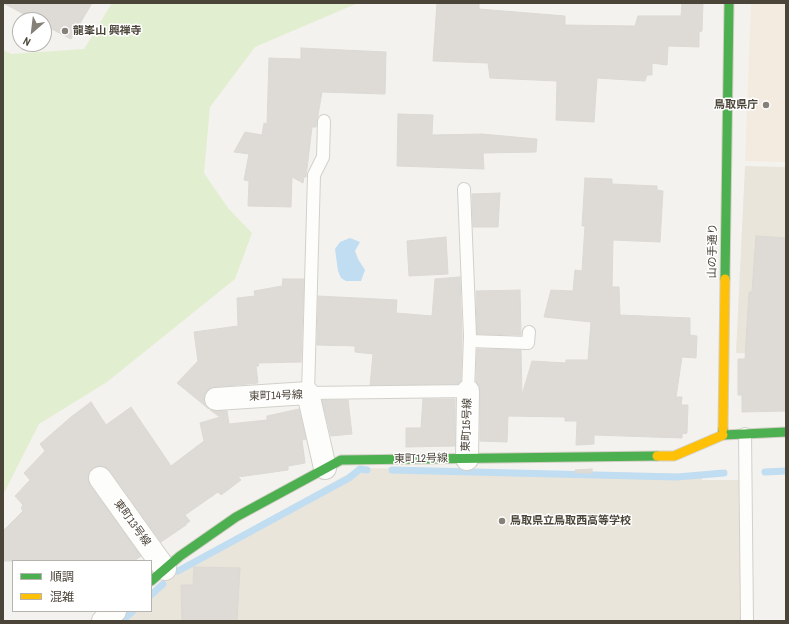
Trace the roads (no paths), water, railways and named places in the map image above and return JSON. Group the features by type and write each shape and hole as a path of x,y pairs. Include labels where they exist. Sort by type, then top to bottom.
{"street":[{"name":"山の手通り","path":"723,435 729,3"},
{"name":"東町15号線","path":"466,458 468,391"},
{"name":"東町14号線","path":"216,399 308,393 325,468"},
{"path":"723,435 786,432"},
{"name":"東町12号線","path":"158,575 236,517 341,460 674,456 723,435"},
{"name":"東町13号線","path":"100,478 149,560"},
{"name":"東町13号線","path":"152,565 158,575"},
{"path":"103,621 114,612"}],"lane":[{"path":"324,121 323,157 314,175 308,393 468,391 470,342 464,189"},
{"path":"470,342 528,343 529,332"},
{"path":"745,434 747,621"}],"water":[{"path":"350,238 360,242 355,251 365,270 361,281 346,281 341,278 338,271 335,249 340,242"}],"waterway":[{"path":"178,571 349,478 360,469 367,470"},
{"path":"392,470 677,477 724,473"},
{"path":"765,472 786,471"},
{"path":"152,594 163,584"},
{"path":"122,621 132,612"}],"place":[{"name":"龍峯山 興禅寺","path":"65,31"},
{"name":"鳥取県庁","path":"766,105"},
{"name":"鳥取県立鳥取西高等学校","path":"502,521"}]}
